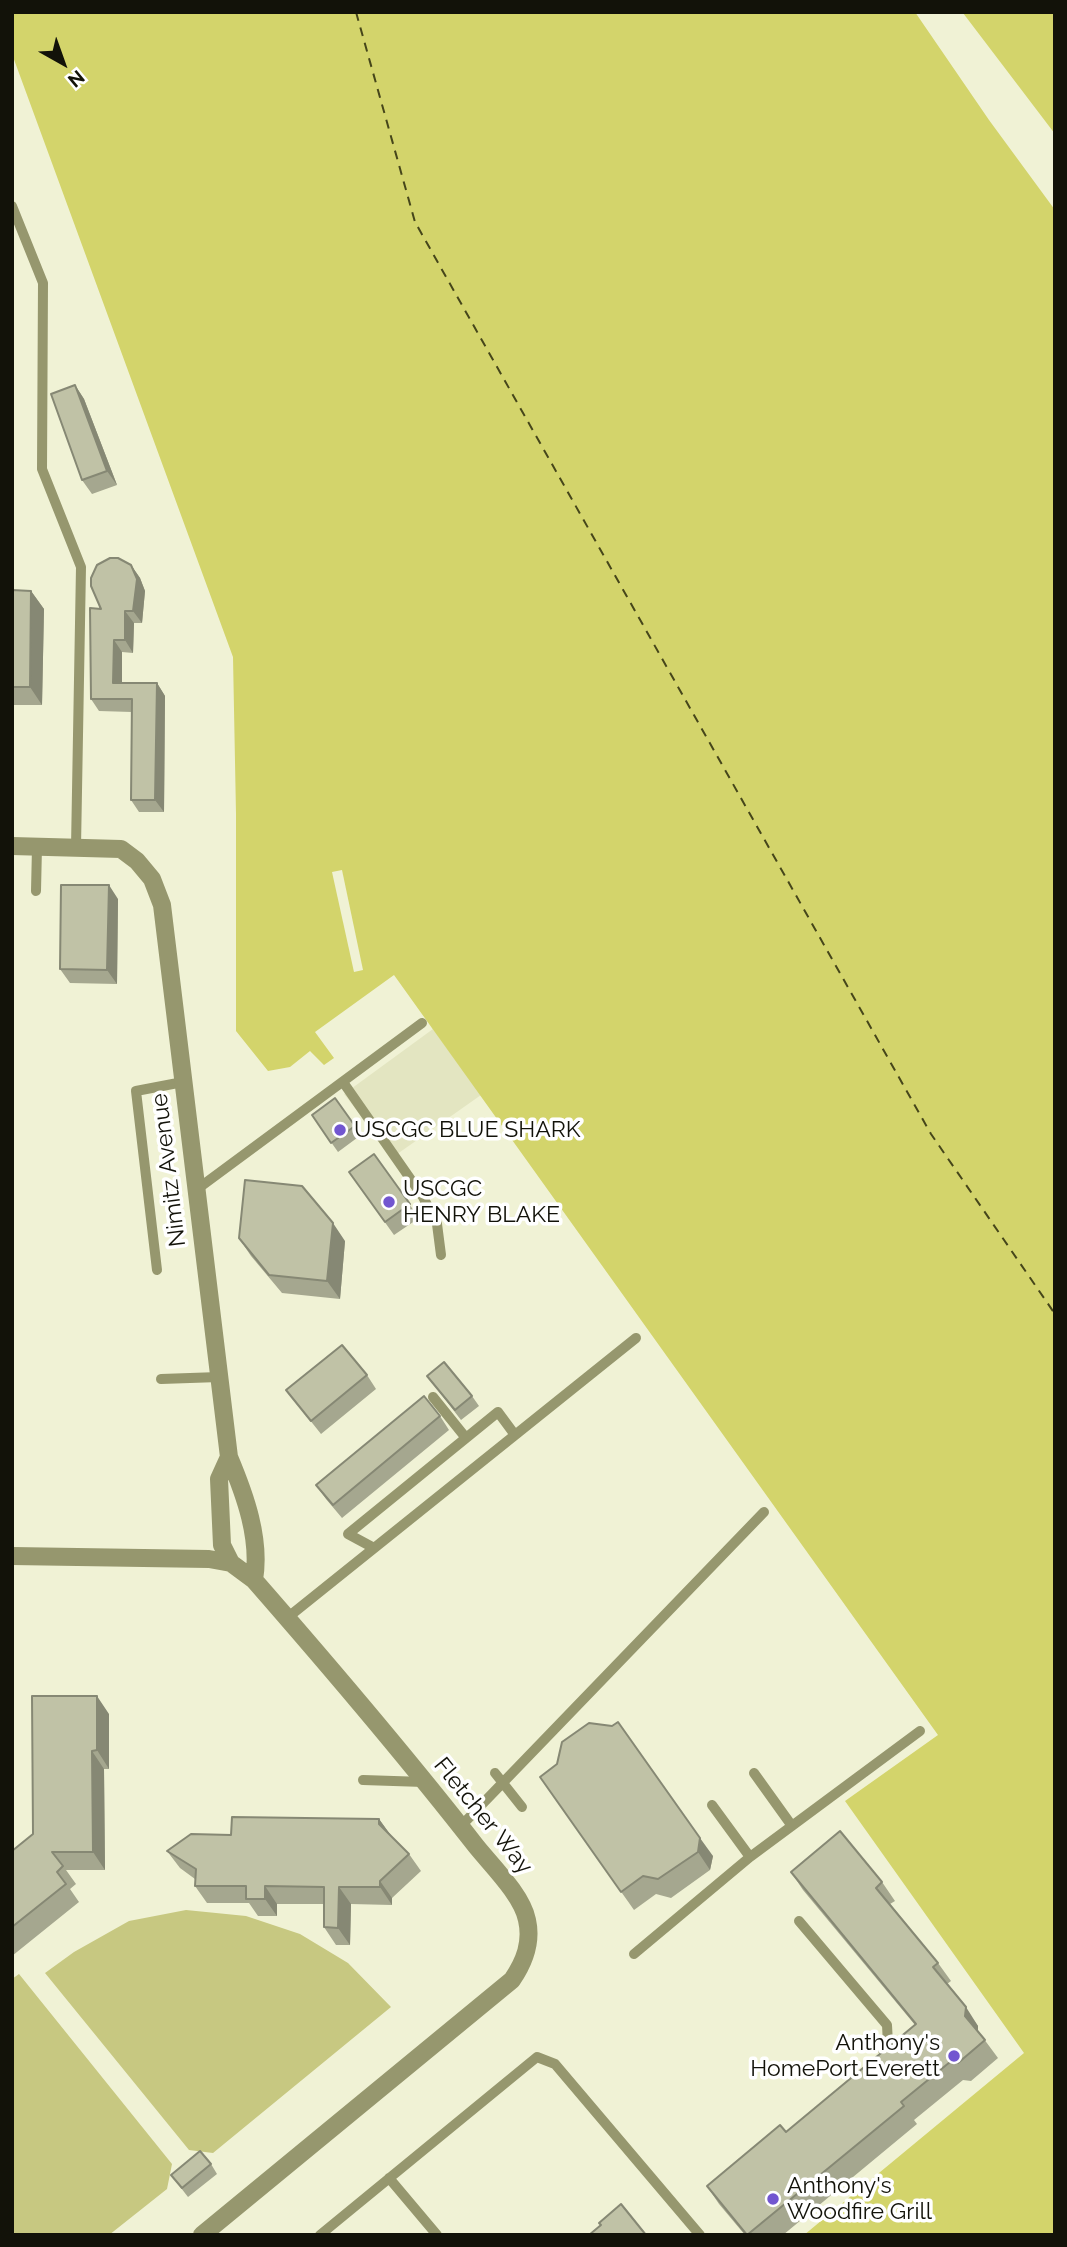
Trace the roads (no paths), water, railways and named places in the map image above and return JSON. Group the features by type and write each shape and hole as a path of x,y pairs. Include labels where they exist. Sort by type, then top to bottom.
{"street":[{"path":"12,846 76,847"},
{"name":"Nimitz Avenue","path":"76,847 121,849 137,861 152,879 162,905 229,1457 245,1494 257,1561 254,1580"},
{"name":"Nimitz Avenue","path":"229,1457 219,1479 222,1545 231,1563"},
{"name":"Fletcher Way","path":"12,1556 184,1557 231,1563 254,1580 424,1782 516,1896 527,1919 529,1946 522,1965 512,1980 202,2235"}],"lane":[{"path":"12,206 43,283 42,469 81,567 76,847"},
{"path":"36,891 37,847"},
{"path":"196,1190 422,1023"},
{"path":"157,1270 136,1091 183,1082"},
{"path":"343,1082 423,1197 437,1224 441,1255"},
{"path":"286,1618 636,1338"},
{"path":"162,1379 219,1377"},
{"path":"433,1397 466,1438"},
{"path":"374,1548 348,1534 498,1412 515,1435"},
{"path":"460,1826 499,1777 764,1512"},
{"path":"634,1954 750,1857 920,1731"},
{"path":"754,1773 792,1826"},
{"path":"499,1777 522,1807"},
{"path":"363,1780 424,1782"},
{"path":"712,1805 750,1857"},
{"path":"799,1921 887,2025 888,2044 883,2050"},
{"path":"320,2235 537,2057 555,2064 700,2235"},
{"path":"389,2178 437,2235"}],"place":[{"name":"USCGC BLUE SHARK","path":"340,1130"},
{"name":"USCGC HENRY BLAKE","path":"389,1202"},
{"name":"Anthony's HomePort Everett","path":"954,2056"},
{"name":"Anthony's Woodfire Grill","path":"773,2199"}]}
